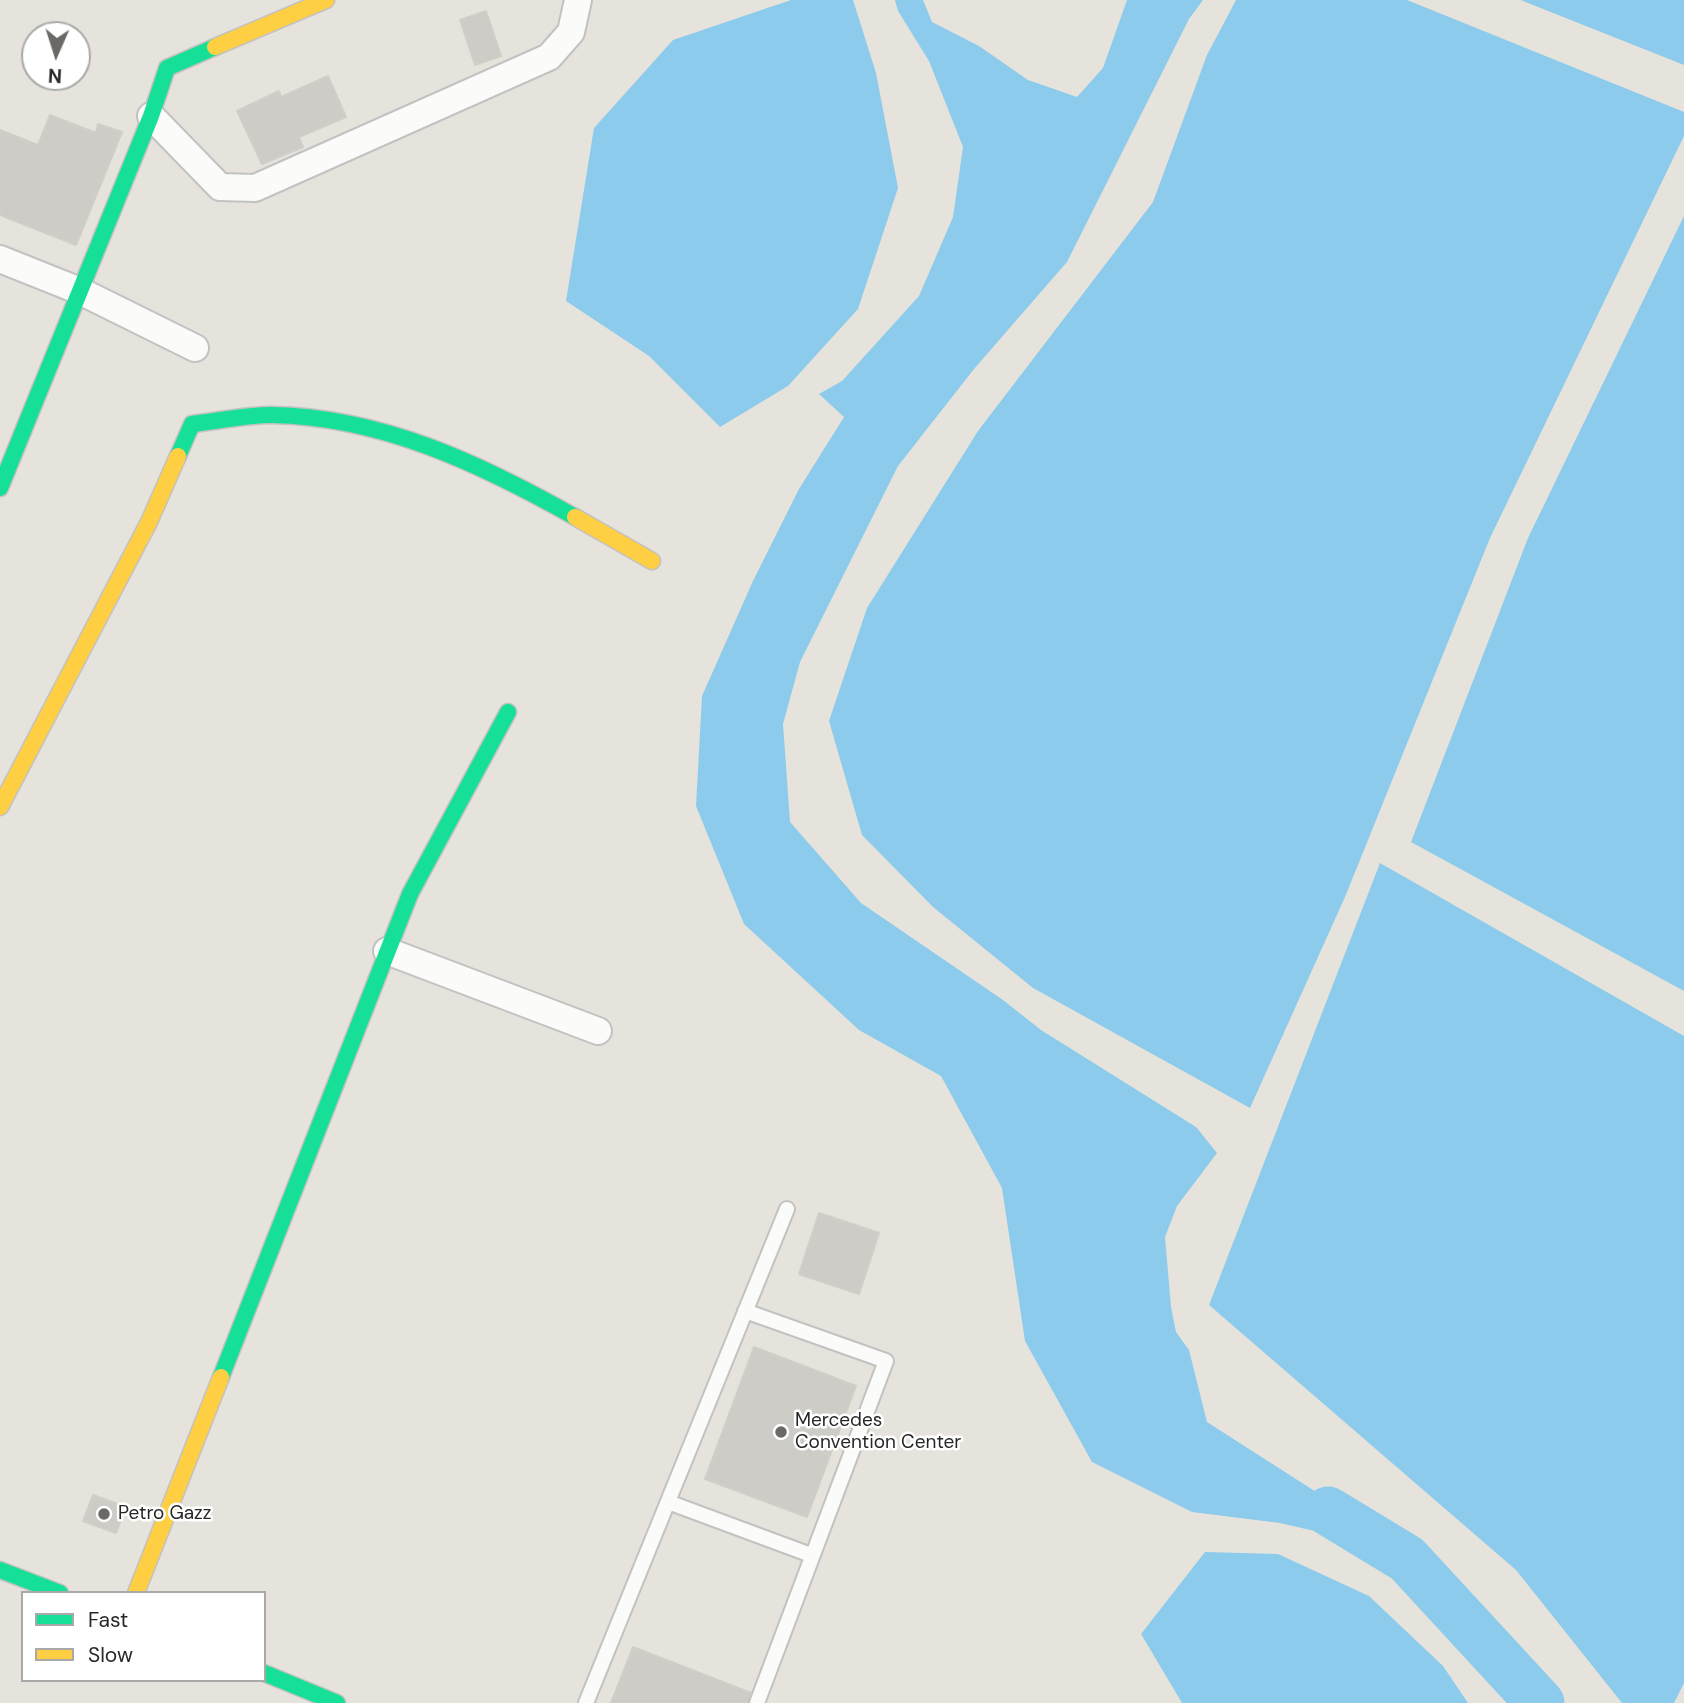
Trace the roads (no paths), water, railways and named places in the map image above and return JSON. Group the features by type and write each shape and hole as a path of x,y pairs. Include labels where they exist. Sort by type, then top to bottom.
{"street":[{"path":"0,488 151,116 167,68 326,0"},
{"path":"151,116 220,187 255,188 549,57 571,32 578,0"},
{"path":"0,259 80,291 195,348"},
{"path":"0,807 149,522 192,424 273,415 362,424 495,473 652,561"},
{"path":"137,1591 410,894 508,712"},
{"path":"387,951 598,1031"},
{"path":"0,1570 55,1591"},
{"path":"266,1674 337,1703"}],"lane":[{"path":"586,1703 787,1209"},
{"path":"745,1311 886,1362 757,1703"},
{"path":"668,1502 811,1555"}],"water":[{"path":"791,0 853,0 876,73 898,188 858,309 788,386 720,427 649,356 566,301 594,128 673,40"},
{"path":"895,0 923,0 932,22 979,46 1028,80 1077,97 1103,68 1127,0 1203,0 1189,19 1067,262 974,369 898,466 800,662 783,724 790,822 861,903 1003,1000 1041,1030 1196,1127 1217,1153 1177,1206 1165,1237 1176,1332 1189,1350 1207,1422 1366,1524 1384,1547 1280,1523 1192,1512 1092,1462 1025,1341 1002,1188 941,1076 859,1030 744,924 696,806 702,696 753,581 799,489 844,417 819,394 842,381 919,296 953,217 963,147 929,61 898,11"},
{"path":"1236,0 1407,0 1684,112 1684,136 1490,538 1345,897 1250,1108 1033,988 933,907 862,835 829,721 867,608 978,431 1153,202 1207,55"},
{"path":"1521,0 1684,0 1684,65 1528,3"},
{"path":"1684,216 1684,991 1411,842 1528,538"},
{"path":"1380,863 1684,1036 1684,1683 1674,1703 1622,1703 1516,1570 1209,1305"},
{"path":"1205,1552 1278,1554 1369,1596 1443,1666 1468,1703 1182,1703 1141,1634"}],"waterway":[{"path":"1328,1511 1407,1559 1540,1703"}],"place":[{"name":"Mercedes Convention Center","path":"781,1432"},
{"name":"Petro Gazz","path":"104,1514"}]}
